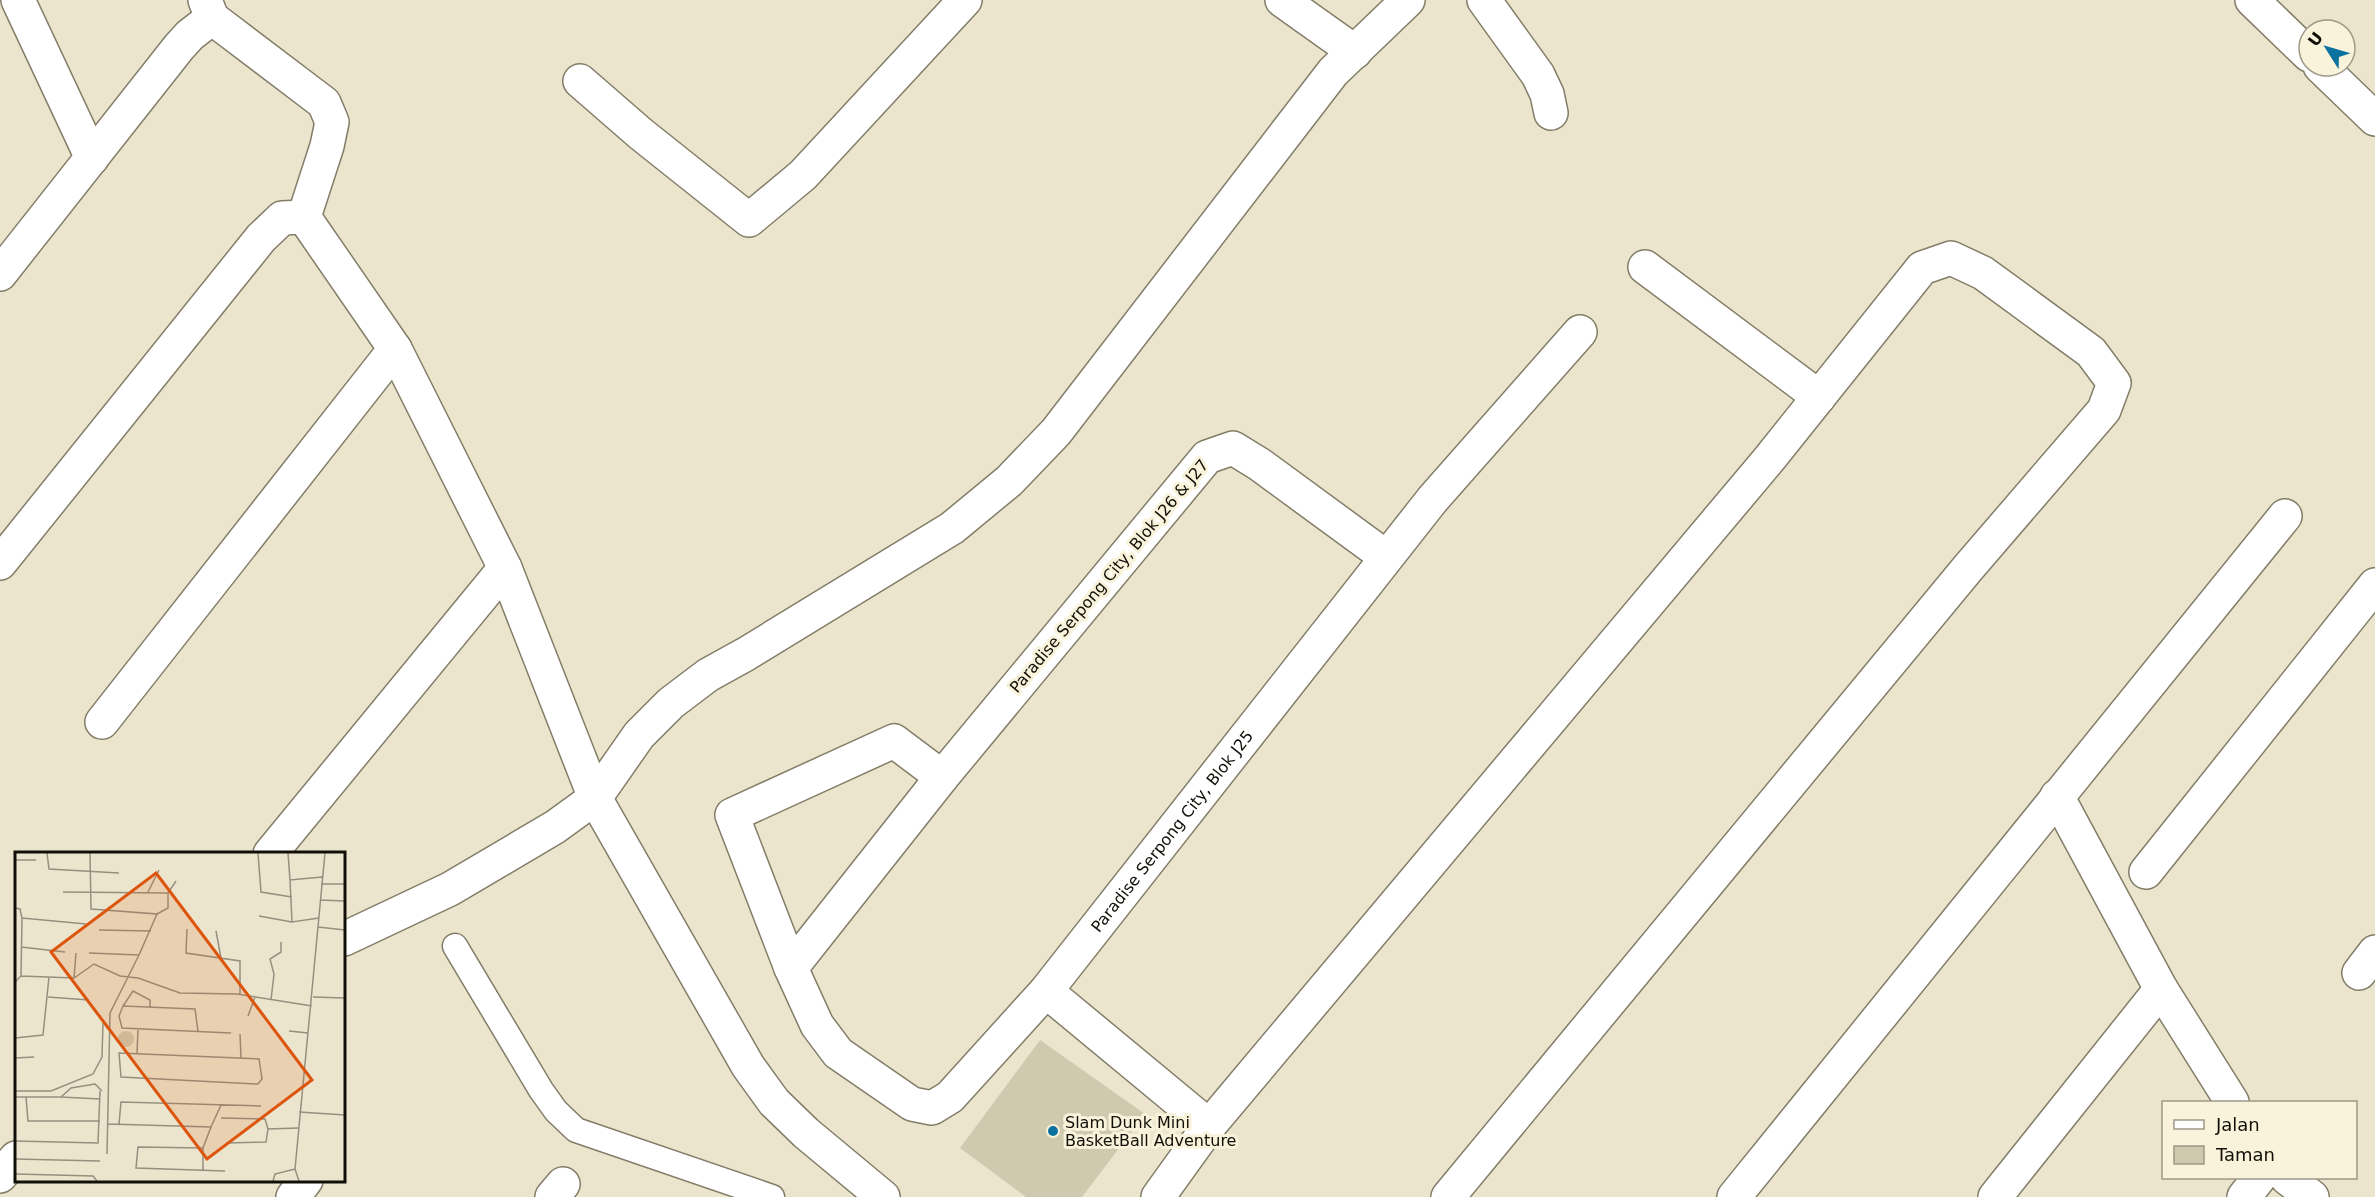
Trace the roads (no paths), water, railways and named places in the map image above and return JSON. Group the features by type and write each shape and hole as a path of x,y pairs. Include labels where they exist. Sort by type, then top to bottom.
{"street":[{"path":"18,0 92,158"},
{"path":"580,81 641,134 748,220 803,176 965,0"},
{"path":"1282,0 1355,52"},
{"path":"345,939 450,889 555,827 595,798 639,735 670,703 708,675 952,528 1010,481 1056,432 1333,72 1408,0"},
{"path":"1484,0 1538,75 1547,94 1551,113"},
{"path":"2253,0 2297,43"},
{"path":"0,274 190,35 208,9 324,103 332,122 327,146 304,217"},
{"path":"2332,78 2375,119"},
{"path":"304,217 395,349 505,568 595,798 748,1066 774,1102 806,1133 883,1197"},
{"path":"0,562 261,238 282,218 304,217"},
{"path":"1158,1197 1209,1126 1770,458 1922,268 1950,258 1983,273 2091,352 2114,383 2104,410 1960,577 1448,1197"},
{"path":"1645,267 1819,397"},
{"name":"Paradise Serpong City, Blok J25","path":"791,968 817,1025 838,1053 912,1104 932,1108 950,1097 1046,991 1386,557 1481,443 1580,332"},
{"path":"102,722 395,349"},
{"name":"Paradise Serpong City, Blok J26 & J27","path":"791,968 942,777 1207,457 1233,448 1259,464 1386,557"},
{"path":"1734,1197 2285,516"},
{"path":"272,852 505,568"},
{"path":"2146,872 2375,585"},
{"path":"791,968 732,815 894,741 942,777"},
{"path":"2057,796 2162,989 2231,1101"},
{"path":"1995,1197 2162,989"},
{"path":"1046,991 1209,1126"},
{"path":"0,1176 15,1159"},
{"path":"2244,1197 2258,1179"},
{"path":"2288,1179 2312,1197"},
{"path":"293,1197 304,1182"}],"lane":[{"path":"455,946 541,1090 556,1111 576,1130 772,1197"}],"place":[{"name":"Slam Dunk Mini BasketBall Adventure","path":"1053,1131"}]}
